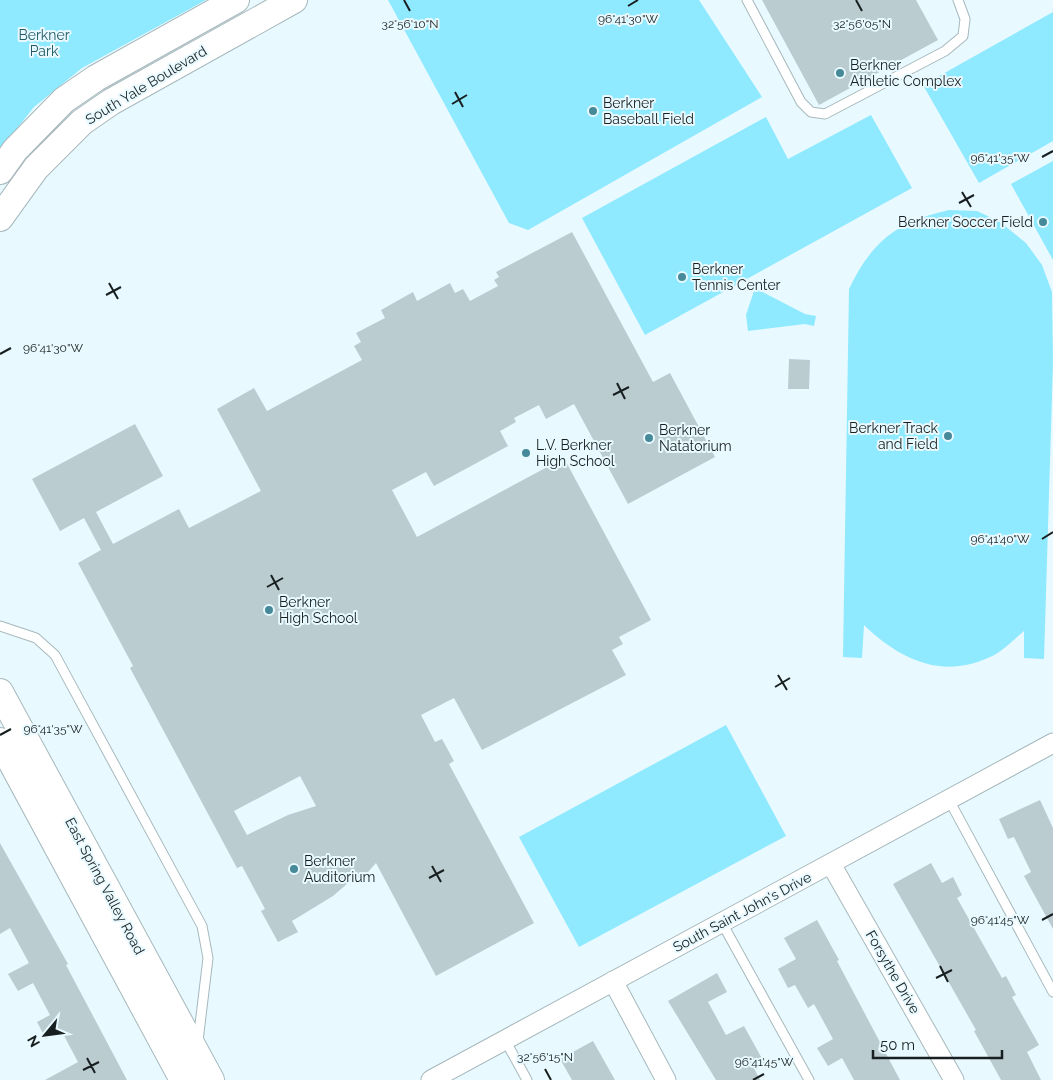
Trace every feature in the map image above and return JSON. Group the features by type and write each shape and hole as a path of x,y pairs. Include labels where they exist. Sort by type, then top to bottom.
{"street":[{"name":"South Yale Boulevard","path":"0,171 15,150 64,100 96,78 236,0"},
{"name":"South Yale Boulevard","path":"0,218 36,168 82,122 111,102 294,0"},
{"path":"40,124 60,144"},
{"name":"East Spring Valley Road","path":"0,692 210,1080"},
{"name":"East Spring Valley Road","path":"0,741 182,1080"},
{"name":"South Saint John's Drive","path":"431,1080 1053,743"},
{"name":"Forsythe Drive","path":"831,864 954,1080"},
{"path":"613,981 666,1080"}],"lane":[{"path":"747,0 801,102 811,112 826,114 945,51 963,36 965,19 958,0"},
{"path":"0,626 36,638 55,655 202,926 208,958 196,1054"},
{"path":"949,800 1053,992"},
{"path":"722,923 809,1080"},
{"path":"505,1040 527,1080"}],"green space":[{"name":"Berkner Park","path":"0,0 206,0 82,68 34,107 0,150"},
{"name":"Berkner Baseball Field","path":"388,0 699,0 762,97 528,230 509,223"},
{"path":"1053,12 1053,141 979,183 923,85"},
{"name":"Berkner Tennis Center","path":"871,115 912,188 645,335 582,218 766,117 788,159"},
{"name":"Berkner Soccer Field","path":"1053,161 1053,260 1011,184"},
{"path":"949,210 977,211 1000,222 1026,243 1042,265 1052,292 1053,362 1044,659 1024,658 1024,631 995,655 972,664 938,666 922,662 892,648 864,625 862,658 843,657 849,289 867,258 888,236 915,221"},
{"path":"755,288 805,314 816,316 814,326 805,324 748,331 746,315"},
{"path":"726,725 786,836 579,947 519,837"}],"building":[{"name":"Berkner Athletic Complex","path":"762,0 916,0 938,40 819,105"},
{"name":"Berkner High School","path":"572,232 653,382 670,373 715,457 628,504 574,404 546,419 539,405 514,418 516,422 500,431 508,446 434,486 426,472 392,490 417,537 564,458 651,620 619,637 623,644 612,650 626,675 482,750 454,698 421,715 435,742 442,739 454,761 449,764 534,923 436,976 376,863 361,880 356,876 333,896 292,921 298,932 278,942 261,911 265,909 242,866 237,868 130,668 133,666 78,563 101,550 84,518 60,531 32,479 135,424 163,476 96,512 113,544 179,509 189,528 261,491 217,409 254,388 267,411 362,360 354,346 361,342 356,333 385,318 381,310 413,292 417,301 450,283 455,293 463,289 470,301 498,286 494,280 499,277 496,272","holes":["300,776 316,806 288,815 247,835 234,811"]},
{"path":"789,359 810,360 809,389 788,389"},
{"path":"1040,800 1053,828 1053,929 1024,876 1031,872 1014,837 1008,839 999,819"},
{"path":"0,843 68,964 66,965 127,1080 45,1080 78,1062 61,1030 46,1039 37,1022 50,1015 33,983 18,991 8,974 29,963 10,928 0,934"},
{"path":"931,863 942,883 953,877 962,895 957,898 1002,978 1006,976 1016,995 1012,997 1039,1045 1027,1052 1041,1080 1001,1080 974,1031 976,1030 893,884"},
{"path":"817,920 900,1080 854,1080 842,1058 828,1066 817,1048 833,1039 814,1004 808,1008 795,985 788,988 778,969 796,959 784,938"},
{"path":"717,973 727,992 708,1002 726,1035 744,1026 765,1064 755,1070 760,1080 716,1080 668,1001"},
{"path":"593,1041 615,1080 572,1080 560,1059"}],"place":[{"name":"Berkner Athletic Complex","path":"840,73"},
{"name":"Berkner Baseball Field","path":"593,111"},
{"name":"Berkner Soccer Field","path":"1043,222"},
{"name":"Berkner Tennis Center","path":"682,277"},
{"name":"Berkner Track and Field","path":"948,436"},
{"name":"Berkner Natatorium","path":"649,438"},
{"name":"L.V. Berkner High School","path":"526,453"},
{"name":"Berkner High School","path":"269,610"},
{"name":"Berkner Auditorium","path":"294,869"}]}
